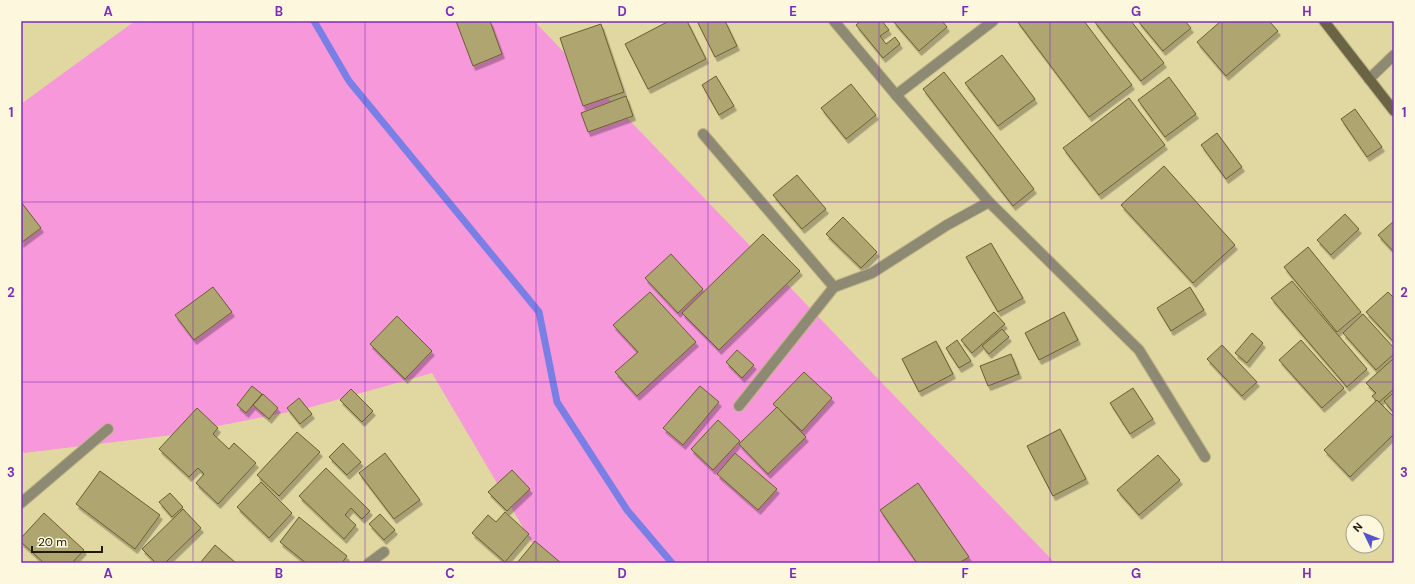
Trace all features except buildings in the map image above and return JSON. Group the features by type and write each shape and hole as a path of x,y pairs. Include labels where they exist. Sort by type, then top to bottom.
{"street":[{"path":"834,21 989,202 1139,350 1205,457"},
{"path":"896,95 993,21"},
{"path":"1324,21 1394,111"},
{"path":"1369,79 1394,55"},
{"path":"704,134 834,287"},
{"path":"740,406 834,287 872,273 947,225 989,202"},
{"path":"21,503 108,429"},
{"path":"369,563 384,552"}],"shaded area":[{"path":"135,21 534,21 1055,563 544,563 432,373 304,409 172,435 24,453 21,450 21,104"}],"waterway":[{"path":"314,21 349,81 539,312 557,402 627,510 672,563"}]}
